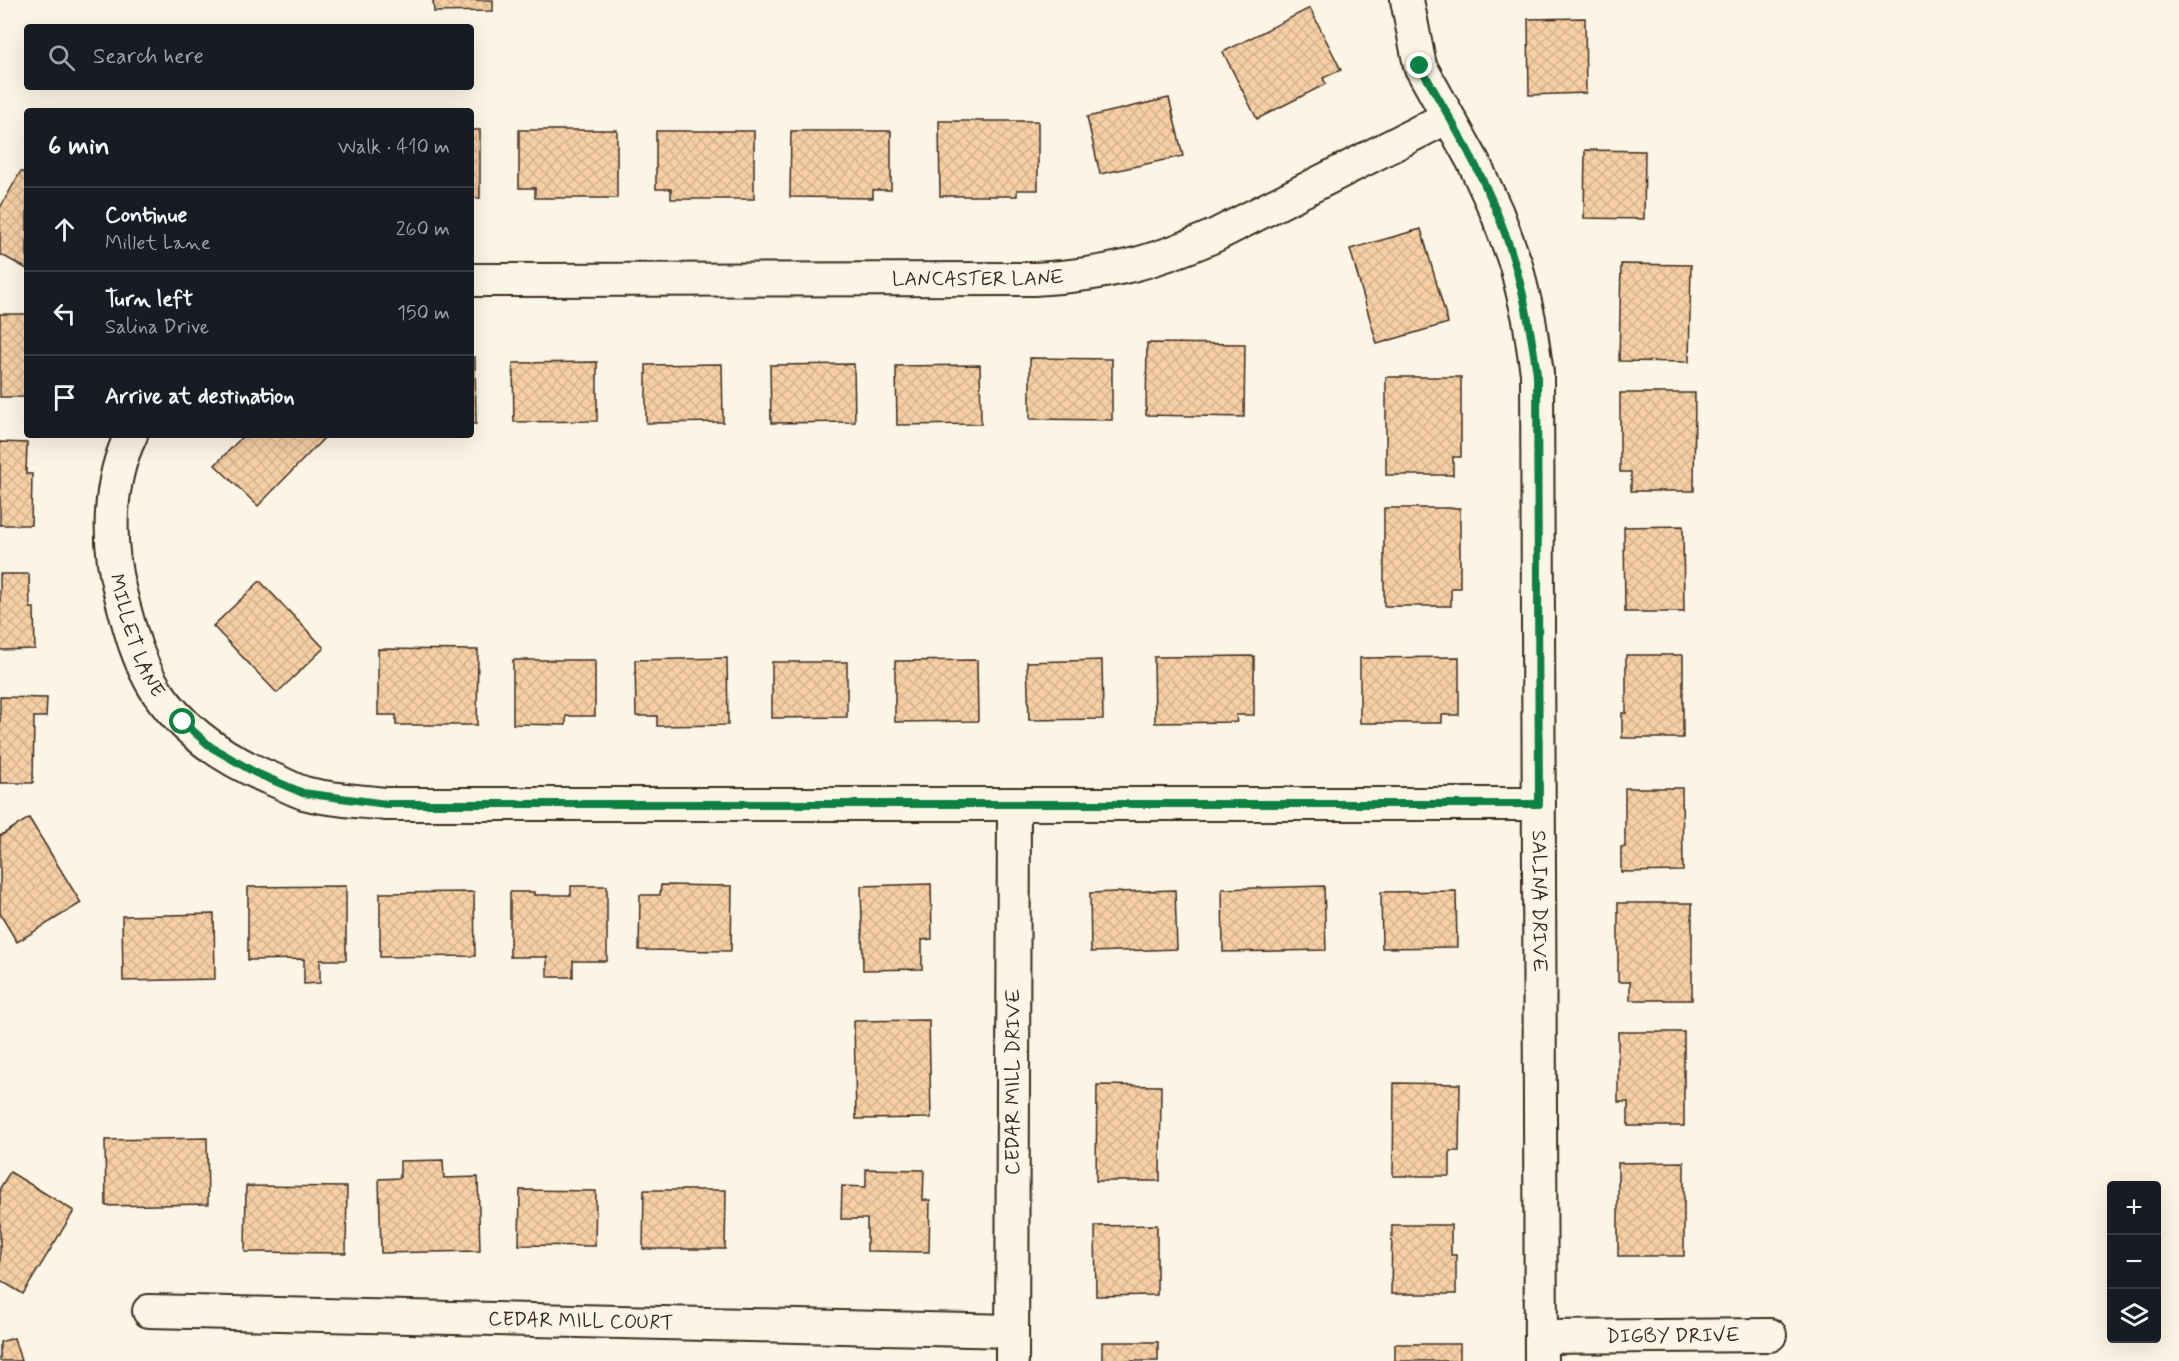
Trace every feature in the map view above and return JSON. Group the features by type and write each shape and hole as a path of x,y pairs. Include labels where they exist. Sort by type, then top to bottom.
{"street":[{"name":"SALINA DRIVE","path":"1407,0 1420,66 1474,163 1497,213 1516,265 1529,319 1537,374 1541,1349"},
{"name":"LANCASTER LANE","path":"474,280 1034,279 1108,272 1145,263 1214,236 1448,117"},
{"name":"MILLET LANE","path":"129,438 115,485 111,530 115,572 137,652 157,691 183,722 211,747 256,773 303,793 386,804 1539,804"},
{"name":"CEDAR MILL DRIVE","path":"1012,1346 1014,804"},
{"name":"CEDAR MILL COURT","path":"149,1311 1012,1346"},
{"name":"DIGBY DRIVE","path":"1541,1349 1770,1335"}],"building":[{"path":"433,0 493,0 493,11 434,12"},
{"path":"1310,8 1341,70 1323,78 1326,84 1257,119 1223,52"},
{"path":"1585,18 1586,93 1529,95 1528,19"},
{"path":"1169,98 1183,156 1100,174 1087,117"},
{"path":"939,121 1038,121 1038,190 1017,190 1017,196 940,196"},
{"path":"474,130 480,130 480,198 474,198"},
{"path":"519,130 617,130 617,198 535,198 535,188 519,188"},
{"path":"656,131 754,131 754,199 671,199 671,189 656,189"},
{"path":"791,131 891,131 891,190 873,190 873,198 790,197"},
{"path":"1585,150 1645,151 1644,219 1584,218"},
{"path":"21,171 24,173 24,267 0,254 0,208"},
{"path":"1421,229 1448,323 1377,344 1350,249"},
{"path":"1621,264 1691,265 1689,362 1619,361"},
{"path":"0,314 24,314 24,397 0,397"},
{"path":"1147,343 1245,344 1244,417 1146,415"},
{"path":"474,357 475,357 476,424 474,424"},
{"path":"1030,358 1112,359 1112,420 1030,419"},
{"path":"597,362 597,421 514,422 513,363"},
{"path":"722,364 723,422 646,423 646,365"},
{"path":"854,364 855,422 771,423 770,365"},
{"path":"980,365 981,424 897,425 896,366"},
{"path":"1386,377 1461,377 1461,457 1453,457 1453,475 1386,475"},
{"path":"1620,393 1695,393 1694,491 1631,491 1631,472 1620,472"},
{"path":"241,438 324,438 258,506 215,465"},
{"path":"0,442 27,443 26,474 32,474 31,525 0,525"},
{"path":"1384,508 1460,508 1460,588 1451,588 1451,606 1384,606"},
{"path":"1683,526 1684,612 1625,612 1624,527"},
{"path":"0,574 29,574 30,608 34,608 35,649 0,650"},
{"path":"260,581 324,648 277,693 213,626"},
{"path":"378,649 478,650 477,725 396,725 396,715 378,715"},
{"path":"1626,655 1683,655 1683,738 1622,738 1622,713 1626,713"},
{"path":"1254,656 1254,715 1236,715 1237,722 1155,723 1154,657"},
{"path":"1459,657 1459,715 1442,715 1442,723 1360,723 1360,658"},
{"path":"727,658 728,725 657,726 657,716 636,716 635,660"},
{"path":"513,660 595,660 595,716 566,716 566,725 513,724"},
{"path":"977,660 978,721 895,722 895,661"},
{"path":"1102,660 1103,719 1029,720 1027,662"},
{"path":"772,662 847,662 847,717 772,718"},
{"path":"0,697 47,698 46,717 34,717 33,783 0,783"},
{"path":"1625,788 1682,788 1683,871 1621,872 1621,847 1625,847"},
{"path":"29,818 81,903 17,942 0,914 0,836"},
{"path":"931,884 932,939 922,940 922,969 863,970 861,886"},
{"path":"661,885 732,886 731,951 639,950 640,895 660,895"},
{"path":"346,886 346,960 320,960 320,983 304,984 304,959 248,960 248,887"},
{"path":"571,886 607,886 607,961 573,961 573,977 547,977 547,957 510,957 510,892 534,892 534,895 571,895"},
{"path":"1324,886 1326,950 1223,952 1222,889"},
{"path":"1175,890 1177,949 1091,952 1090,893"},
{"path":"1456,891 1457,947 1382,948 1381,892"},
{"path":"474,892 475,956 380,957 380,893"},
{"path":"1618,903 1692,903 1692,1000 1630,1000 1630,982 1618,982"},
{"path":"214,914 215,979 123,981 122,916"},
{"path":"929,1020 931,1118 856,1119 854,1021"},
{"path":"1618,1032 1684,1032 1684,1126 1628,1126 1628,1102 1618,1102"},
{"path":"1394,1083 1460,1084 1459,1151 1450,1151 1450,1176 1393,1176"},
{"path":"1097,1085 1161,1086 1160,1181 1096,1181"},
{"path":"207,1138 208,1204 106,1206 105,1140"},
{"path":"443,1160 444,1178 478,1177 480,1251 381,1253 379,1179 400,1178 400,1161"},
{"path":"1684,1162 1684,1256 1618,1256 1618,1163"},
{"path":"866,1169 924,1170 923,1200 930,1200 929,1252 867,1251 867,1219 841,1219 842,1186 866,1187"},
{"path":"10,1172 74,1211 23,1294 0,1280 0,1188"},
{"path":"246,1186 347,1187 346,1253 245,1252"},
{"path":"520,1190 596,1191 595,1246 519,1245"},
{"path":"644,1190 726,1190 725,1249 643,1249"},
{"path":"1157,1225 1157,1295 1096,1296 1095,1226"},
{"path":"1392,1225 1451,1225 1451,1255 1456,1255 1456,1294 1391,1294"},
{"path":"14,1338 21,1361 0,1361 0,1342"},
{"path":"1102,1342 1158,1342 1158,1361 1102,1361"},
{"path":"1395,1344 1460,1344 1460,1361 1395,1361"}],"route":[{"path":"183,722 211,747 256,773 303,793 386,804 1539,804 1537,374 1529,319 1516,265 1497,213 1474,163 1420,66"}]}
